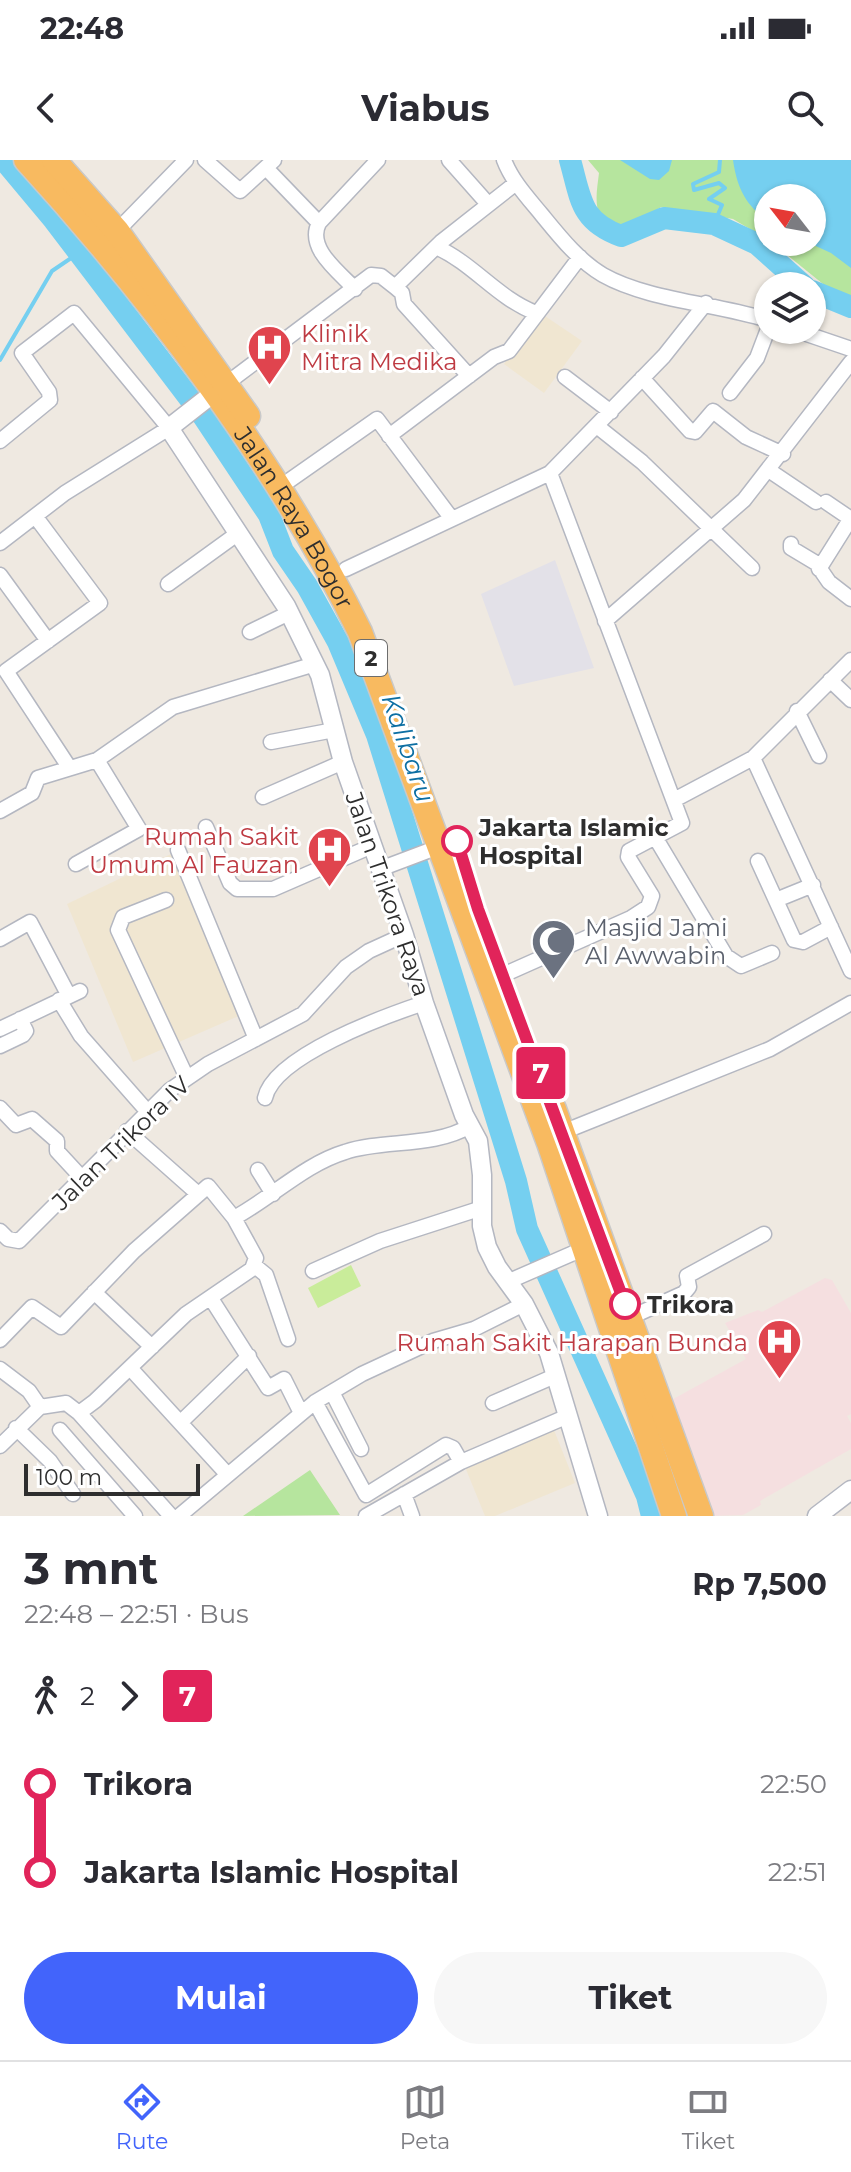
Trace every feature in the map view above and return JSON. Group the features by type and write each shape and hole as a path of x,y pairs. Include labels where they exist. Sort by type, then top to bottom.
{"highway":[{"name":"Jalan Raya Bogor","path":"26,160 90,230 215,392 290,480 346,569 435,848 585,1248 594,1286 674,1516"},
{"name":"Jalan Raya Bogor","path":"54,160 117,231 215,392 360,614 457,841 701,1516"}],"street":[{"path":"117,231 186,160"},
{"path":"205,160 240,191 270,164 319,223"},
{"path":"355,289 316,244 319,223 378,160"},
{"path":"449,160 488,204"},
{"path":"504,160 516,183 580,257 619,283 754,316"},
{"path":"395,287 436,247 516,183"},
{"path":"436,247 471,267 510,302 536,313"},
{"path":"389,436 469,376 509,351 580,257"},
{"path":"0,543 35,516 174,424 375,275 402,293 404,304 469,376"},
{"path":"346,569 550,473 598,427 706,303"},
{"name":"Jalan Trikora Raya","path":"0,441 50,400 49,392 22,353 74,313 174,424 237,534 289,613 315,664 343,762 372,846 387,866 424,1003 481,1154 482,1208 487,1247 524,1304 557,1375 598,1516"},
{"path":"826,341 851,349"},
{"path":"730,393 757,358 762,344"},
{"path":"605,621 712,532 770,471 851,362"},
{"path":"565,377 611,412"},
{"path":"642,378 690,431 695,432 713,411 746,437 783,454"},
{"path":"290,480 375,419 452,519"},
{"path":"598,427 642,462 752,568"},
{"path":"770,471 851,518 819,569"},
{"path":"503,975 631,918 648,907 652,896 628,857 630,850 682,823 550,473"},
{"path":"35,516 100,603 48,641 3,666 67,764"},
{"path":"168,584 237,534"},
{"path":"791,544 791,548 816,563 829,582 851,599"},
{"path":"0,575 48,641"},
{"path":"250,632 289,613"},
{"path":"674,800 753,758 851,660"},
{"path":"1,805 32,793 38,778 97,760 173,707 315,664"},
{"path":"830,680 851,700"},
{"path":"797,711 819,756"},
{"path":"271,742 334,730"},
{"path":"753,758 851,971"},
{"path":"76,864 143,835 97,760"},
{"path":"263,797 343,762"},
{"path":"206,827 230,883 237,889 273,889 372,846"},
{"path":"655,837 726,956 741,966 772,953"},
{"path":"387,866 435,848"},
{"path":"178,850 256,1039"},
{"path":"758,861 798,942 831,927"},
{"path":"776,900 813,885"},
{"path":"166,900 123,917 118,930 187,1078"},
{"path":"0,939 30,922 70,996 81,1036 147,1111"},
{"name":"Jalan Trikora IV","path":"0,1231 8,1239 19,1241 147,1111 187,1078 303,1014 356,959 404,935"},
{"path":"0,1029 70,996"},
{"path":"265,1098 270,1087 298,1058 424,1003"},
{"path":"563,1132 770,1049 851,1003"},
{"path":"0,1046 26,1031 20,1019"},
{"path":"0,1108 16,1125 29,1118 42,1127 57,1141 57,1151 82,1178"},
{"path":"234,1218 341,1153 361,1147 403,1144 470,1126"},
{"path":"127,1131 197,1193"},
{"path":"258,1170 273,1194"},
{"path":"0,1340 35,1307 61,1327 197,1193 210,1186 234,1218 256,1258 255,1266 212,1300 186,1314 131,1369 79,1413"},
{"path":"313,1271 380,1241 482,1208"},
{"path":"629,1318 684,1293 688,1289 686,1281 690,1274 764,1234"},
{"path":"507,1282 585,1248"},
{"path":"255,1266 266,1275 288,1339"},
{"path":"94,1292 152,1347"},
{"path":"212,1300 268,1388 280,1378 286,1381 300,1411"},
{"path":"179,1516 300,1411 425,1345 474,1329 524,1304"},
{"path":"181,1422 249,1356"},
{"path":"0,1369 29,1391 40,1407"},
{"path":"131,1369 227,1474"},
{"path":"493,1403 557,1375"},
{"path":"332,1392 361,1449"},
{"path":"315,1402 366,1495 446,1445 453,1448 461,1462"},
{"path":"0,1446 40,1407 66,1403 79,1413 171,1516"},
{"path":"366,1516 461,1462 568,1416"},
{"path":"16,1428 50,1461 73,1494"},
{"path":"60,1430 135,1516"},
{"path":"817,1516 851,1490"},
{"path":"404,1494 412,1516"}],"shaded area":[{"path":"539,312 582,341 544,393 504,364"},
{"path":"555,560 594,668 514,686 481,594"},
{"path":"173,853 241,1015 133,1062 67,904"},
{"name":"Rumah Sakit Harapan Bunda","path":"825,1278 832,1280 851,1313 851,1414 847,1416 851,1423 851,1449 760,1501 761,1505 743,1515 705,1516 666,1403 746,1359 725,1323 758,1310 762,1312"},
{"path":"552,1425 575,1483 495,1516 485,1516 463,1462"}],"green space":[{"path":"588,160 851,160 851,297 826,286 826,272 808,272 788,256 826,256 826,184 754,184 754,232 733,219 661,207 630,228 613,231 599,212 599,173"},
{"path":"351,1265 361,1286 318,1308 308,1288"},
{"path":"310,1470 340,1515 243,1516"}],"water":[{"path":"620,160 672,160 669,171 659,180 650,179"},
{"path":"733,160 851,160 851,268 826,251 826,184 754,184 754,210 743,195"}],"waterway":[{"name":"Kalibaru","path":"4,160 54,220 203,416 269,515 283,551 307,586 338,642 377,735 516,1181 527,1229 647,1496 652,1516"},
{"path":"570,160 584,207 607,230 621,236 664,218 714,224 757,244 788,272"},
{"path":"714,224 722,205 709,199 725,188 719,183 694,190 693,184 719,172 720,160"},
{"path":"0,360 52,271 77,254"},
{"path":"826,297 851,307"}],"bus line":[{"name":"7","path":"457,841 478,909 526,1031 625,1304"}],"place":[{"name":"Klinik Mitra Medika","path":"270,386"},
{"name":"Jakarta Islamic Hospital","path":"457,841"},
{"name":"Rumah Sakit Umum Al Fauzan","path":"330,889"},
{"name":"Masjid Jami Al Awwabin","path":"554,980"},
{"name":"Trikora","path":"625,1304"},
{"name":"Rumah Sakit Harapan Bunda","path":"779,1381"}]}
